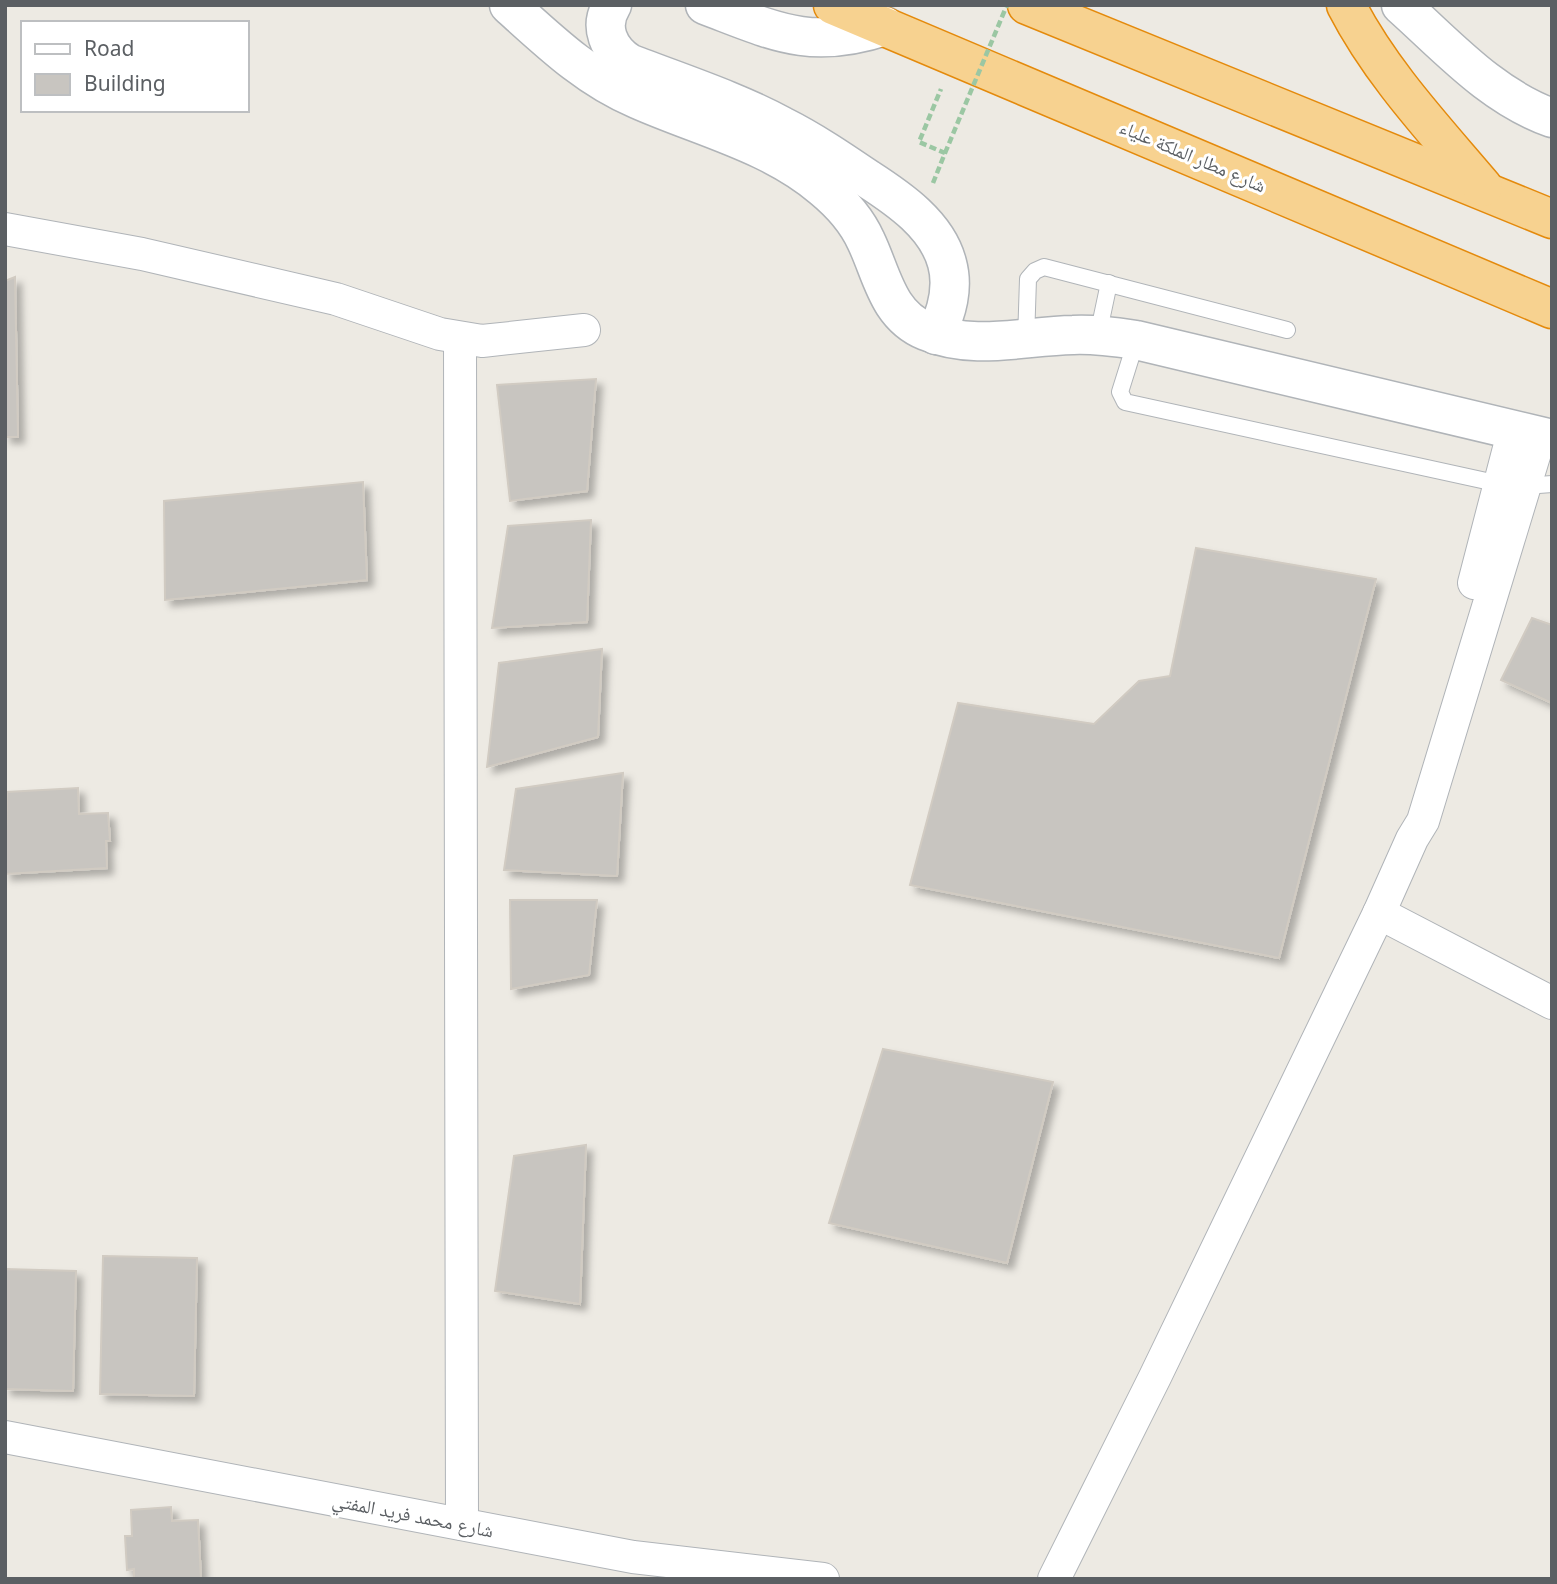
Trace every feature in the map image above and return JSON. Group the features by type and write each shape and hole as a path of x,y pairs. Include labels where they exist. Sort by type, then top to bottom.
{"highway":[{"name":"شارع مطار الملكة علياء","path":"834,5 1552,309"},
{"path":"1027,5 1552,219"},
{"path":"1346,5 1363,38 1387,72 1487,191"}],"street":[{"path":"509,5 551,43 604,82 636,99 759,148 805,173 848,213 866,239 891,301 901,314 936,335 965,341 996,342 1071,335 1136,340 1535,435 1525,485 1423,821 1412,839 1379,914 1161,1365 1054,1579"},
{"path":"612,5 606,23 607,35 611,46 629,63 741,106 781,125 820,146 879,186 919,219 940,245 950,281 949,300 936,335"},
{"path":"705,5 769,29 814,39 862,34 885,26"},
{"path":"1401,5 1474,72 1495,87 1548,110"},
{"path":"5,229 142,254 336,299 440,334 460,338 482,341 584,330"},
{"path":"460,338 462,1524"},
{"path":"1379,914 1552,1003"},
{"name":"شارع محمد فريد المفتي","path":"5,1437 462,1524 634,1568 823,1579"}],"lane":[{"path":"1026,340 1028,279 1035,271 1044,267 1287,330"},
{"path":"1098,335 1109,283"},
{"path":"1136,340 1119,392 1125,402 1525,485"}],"path":[{"path":"929,118 919,142 945,153 1007,5"}],"building":[{"path":"15,277 18,437 5,437 5,281"},
{"path":"596,379 587,491 510,501 497,385"},
{"path":"363,482 367,580 165,600 164,501"},
{"path":"591,520 587,622 492,628 508,526"},
{"path":"1196,548 1376,579 1279,958 910,885 958,703 1094,724 1139,681 1170,676"},
{"path":"1532,618 1552,625 1552,703 1501,680"},
{"path":"602,649 598,737 487,767 499,663"},
{"path":"623,773 617,876 504,870 516,789"},
{"path":"78,788 79,814 108,813 110,841 106,841 107,868 5,874 7,792"},
{"path":"510,900 597,900 589,975 511,989"},
{"path":"883,1049 1053,1082 1007,1263 829,1223"},
{"path":"586,1145 580,1304 495,1291 514,1156"},
{"path":"103,1256 197,1258 194,1396 100,1394"},
{"path":"5,1269 76,1271 73,1391 5,1389"},
{"path":"171,1507 172,1521 198,1520 201,1579 134,1579 134,1569 127,1570 125,1536 132,1536 131,1510"}]}
